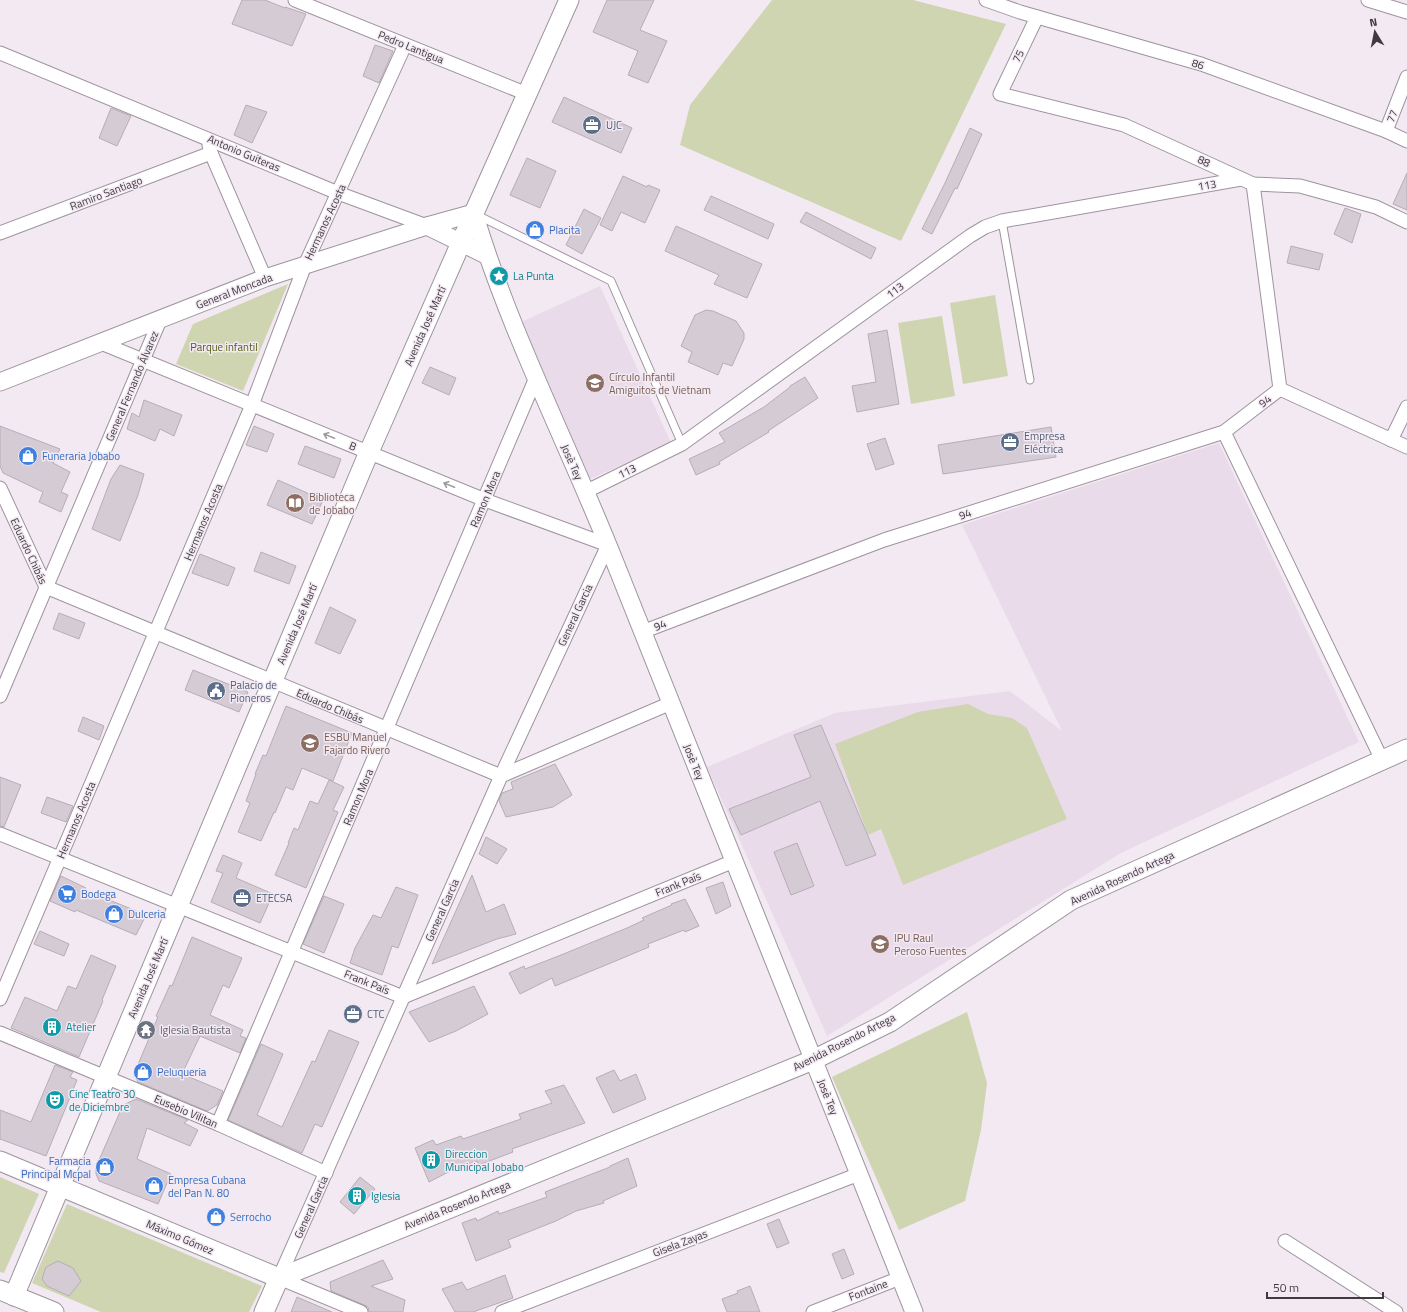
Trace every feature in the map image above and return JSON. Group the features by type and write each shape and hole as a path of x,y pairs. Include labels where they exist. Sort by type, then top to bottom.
{"main road":[{"name":"Avenida José Martí","path":"7,1293 60,1186 369,452 570,0"},
{"name":"Avenida Rosendo Artega","path":"279,1278 813,1060 890,1022 1071,900 1407,749"},
{"name":"Máximo Gómez","path":"0,1161 279,1278"},
{"path":"264,1312 279,1278"},
{"path":"7,1293 54,1312"}],"street":[{"name":"Pedro Lantigua","path":"295,0 527,94"},
{"name":"86","path":"986,0 1037,17 1201,64 1386,131 1407,141"},
{"path":"1368,0 1407,12"},
{"name":"75","path":"1000,94 1037,17"},
{"name":"Hermanos Acosta","path":"0,999 252,405 305,265 405,45"},
{"name":"Antonio Guiteras","path":"0,53 338,193 427,226 486,255"},
{"name":"77","path":"1386,131 1407,77"},
{"name":"88","path":"1000,94 1124,125 1253,184 1300,186 1376,207 1407,222"},
{"path":"207,138 211,153 265,278"},
{"name":"Ramiro Santiago","path":"0,233 211,153"},
{"name":"113","path":"585,492 682,444 970,236 985,227 1002,221 1241,179"},
{"path":"1253,184 1280,389 1407,447"},
{"name":"General Moncada","path":"0,382 265,278 427,226 474,213"},
{"name":"Josè Tey","path":"474,213 486,255 535,380 608,545 914,1312"},
{"name":"General Fernando Álvarez","path":"0,696 160,320"},
{"name":"B","path":"101,343 485,500 608,545"},
{"name":"Ramon Mora","path":"218,1124 535,380"},
{"name":"94","path":"642,632 884,540 1224,432 1280,389"},
{"path":"1391,440 1407,407"},
{"path":"1224,432 1382,760"},
{"name":"Eduardo Chibás","path":"0,488 46,587 501,776"},
{"name":"General Garcia","path":"279,1278 501,776 608,545"},
{"path":"501,776 671,703"},
{"name":"Frank País","path":"0,834 403,997 734,861"},
{"name":"Eusebio Vilitan","path":"0,1033 218,1124 326,1173"},
{"name":"Gisela Zayas","path":"502,1312 859,1174"},
{"path":"1285,1240 1396,1312"},
{"name":"Máximo Gómez","path":"279,1278 361,1312"},
{"name":"Fontaine","path":"813,1312 900,1278"}],"lane":[{"path":"474,213 611,281 682,444"},
{"path":"1002,221 1030,380"}],"shaded area":[{"name":"Círculo Infantil Amiguitos de Vietnam","path":"600,286 671,443 590,479 519,323"},
{"path":"1219,443 1359,742 1121,853 827,1036 707,767 835,713 1010,691 1062,731 962,525"}],"green space":[{"path":"772,0 913,0 1006,24 901,241 680,145 690,105"},
{"name":"Parque infantil","path":"288,284 243,391 176,364 193,324"},
{"path":"995,295 1008,376 963,384 950,303"},
{"path":"942,316 955,396 911,404 898,323"},
{"path":"968,704 988,714 1012,718 1027,728 1067,819 903,885 881,829 868,835 835,744 918,712"},
{"path":"967,1012 987,1083 981,1130 965,1201 899,1230 832,1077"},
{"path":"0,1177 39,1194 4,1273 0,1272"},
{"path":"67,1204 262,1286 249,1312 101,1312 32,1283"}],"building":[{"path":"242,0 265,0 306,14 292,46 232,24"},
{"path":"607,0 654,0 640,30 667,41 648,83 628,75 638,51 593,32"},
{"path":"375,45 393,51 379,83 363,76"},
{"name":"UJC","path":"564,97 632,128 621,153 552,122"},
{"path":"246,105 267,112 252,143 234,135"},
{"path":"111,108 131,116 117,146 99,138"},
{"path":"970,128 982,134 957,189 955,188 932,234 922,229"},
{"path":"527,158 556,171 540,208 510,195"},
{"path":"1407,173 1407,210 1393,204"},
{"path":"623,176 647,187 648,185 660,190 645,223 621,212 612,231 600,225"},
{"path":"711,196 774,224 768,239 704,210"},
{"path":"1345,208 1361,214 1352,243 1334,234"},
{"path":"584,209 601,218 582,254 566,245"},
{"path":"806,212 876,248 871,259 800,222"},
{"path":"676,226 762,264 747,298 714,284 719,275 665,251"},
{"path":"1291,246 1323,254 1319,270 1287,263"},
{"path":"706,310 713,311 736,321 744,333 744,339 732,366 723,363 718,375 688,362 692,352 681,346 695,315"},
{"path":"887,330 899,404 857,412 852,386 876,382 868,334"},
{"path":"430,367 456,378 449,395 422,383"},
{"path":"805,377 818,398 768,431 769,432 719,462 720,464 696,475 689,459 725,442 719,433 764,407 790,386"},
{"path":"144,400 182,415 174,436 160,429 155,441 127,429 132,413 139,417"},
{"name":"Funeraria Jobabo","path":"0,426 60,449 53,463 70,472 61,492 68,495 61,512 39,502 43,492 3,473 0,466"},
{"path":"254,426 274,434 267,452 246,445"},
{"path":"1051,427 1056,457 943,474 938,445"},
{"path":"885,438 894,464 876,470 867,444"},
{"path":"305,446 341,459 334,478 298,464"},
{"path":"120,465 144,474 138,495 120,541 92,529 111,479"},
{"name":"Biblioteca de Jobabo","path":"278,480 323,500 312,524 267,505"},
{"path":"261,552 296,566 289,584 254,571"},
{"path":"200,554 235,568 228,586 192,573"},
{"path":"330,607 356,620 340,654 315,643"},
{"path":"59,613 85,623 79,639 53,629"},
{"name":"Palacio de Pioneros","path":"193,670 248,692 239,712 185,690"},
{"path":"286,706 352,733 333,781 302,768 293,790 286,787 261,841 238,832 250,803 246,801 255,774 263,755 266,756"},
{"path":"83,717 104,726 99,740 78,731"},
{"path":"821,725 876,855 846,866 820,801 741,835 729,809 811,777 794,735"},
{"path":"555,764 572,795 553,807 506,817 499,801 502,793 513,789 511,782"},
{"path":"0,777 21,785 4,827 0,826"},
{"path":"329,780 344,787 333,810 338,812 306,888 275,875 294,828 298,830 310,801 318,804"},
{"path":"47,797 73,806 66,822 41,813"},
{"path":"486,837 507,849 497,864 479,854"},
{"path":"797,843 814,886 791,895 774,852"},
{"name":"ETECSA","path":"223,855 242,863 236,878 273,894 260,923 211,902 223,873 216,871"},
{"path":"472,875 486,912 504,904 516,934 497,939 432,964"},
{"path":"61,876 86,888 85,890 146,915 136,935 50,901"},
{"path":"723,882 731,906 716,914 706,888"},
{"path":"396,887 418,895 398,948 392,946 382,975 350,963 355,948 373,915 381,918"},
{"path":"324,896 344,904 324,953 303,944"},
{"path":"685,899 699,926 685,932 684,930 648,944 649,947 555,986 552,978 520,994 509,973 524,966 525,969 627,928 644,920 642,918"},
{"path":"40,931 69,944 64,956 34,944"},
{"path":"192,937 242,958 229,988 223,985 210,1015 243,1030 240,1036 246,1038 240,1053 200,1036 182,1074 223,1091 217,1105 207,1111 138,1082 134,1074 158,1017 156,1016 170,985 172,986"},
{"path":"91,955 116,966 79,1057 11,1028 25,997 57,1011 68,986 76,989"},
{"path":"474,986 488,1014 456,1031 429,1042 409,1012"},
{"path":"329,1030 359,1042 322,1127 315,1124 302,1153 228,1120 261,1044 283,1054 257,1115 282,1127 312,1061 315,1062"},
{"name":"Cine Teatro 30 de Diciembre","path":"55,1065 73,1072 70,1077 77,1080 46,1156 0,1139 0,1110 31,1122"},
{"path":"614,1070 620,1081 636,1074 646,1099 613,1113 596,1078"},
{"path":"564,1085 585,1123 512,1149 513,1152 479,1165 477,1161 454,1169 429,1182 415,1148 433,1140 436,1145 461,1136 463,1139 521,1119 519,1114 552,1103 545,1091"},
{"path":"136,1099 188,1120 184,1123 198,1130 190,1146 147,1128 137,1159 171,1174 158,1204 99,1181 96,1174 96,1167 123,1105"},
{"path":"628,1158 637,1186 603,1201 604,1203 576,1211 556,1221 508,1240 511,1247 476,1261 462,1223 476,1218 477,1221 498,1211 499,1214 547,1197 545,1192 610,1167"},
{"name":"Iglesia","path":"360,1177 375,1189 354,1214 340,1202"},
{"path":"779,1219 789,1243 777,1248 767,1224"},
{"path":"844,1249 854,1274 842,1279 832,1254"},
{"path":"383,1260 393,1279 371,1286 405,1300 403,1312 369,1312 368,1307 331,1291 330,1282"},
{"path":"58,1261 73,1268 81,1281 69,1296 47,1286 42,1279 46,1267"},
{"path":"505,1275 513,1298 473,1312 455,1312 442,1289 462,1282 467,1290"},
{"path":"750,1286 760,1312 727,1312 722,1299 738,1293 737,1291"},
{"path":"297,1297 332,1312 291,1312"}],"place":[{"name":"UJC","path":"592,125"},
{"name":"Placita","path":"535,230"},
{"name":"La Punta","path":"499,276"},
{"name":"Círculo Infantil Amiguitos de Vietnam","path":"595,383"},
{"name":"Empresa Eléctrica","path":"1010,442"},
{"name":"Funeraria Jobabo","path":"28,456"},
{"name":"Biblioteca de Jobabo","path":"295,503"},
{"name":"Palacio de Pioneros","path":"216,691"},
{"name":"ESBU Manuel Fajardo Rivero","path":"310,743"},
{"name":"Bodega","path":"67,894"},
{"name":"ETECSA","path":"242,898"},
{"name":"Dulceria","path":"114,914"},
{"name":"IPU Raul Peroso Fuentes","path":"880,944"},
{"name":"CTC","path":"353,1014"},
{"name":"Atelier","path":"52,1027"},
{"name":"Iglesia Bautista","path":"146,1030"},
{"name":"Peluqueria","path":"143,1072"},
{"name":"Cine Teatro 30 de Diciembre","path":"55,1100"},
{"name":"Direccion Municipal Jobabo","path":"431,1160"},
{"name":"Farmacia Principal Mcpal","path":"105,1167"},
{"name":"Empresa Cubana del Pan N. 80","path":"154,1186"},
{"name":"Iglesia","path":"357,1196"},
{"name":"Serrocho","path":"216,1217"}]}
